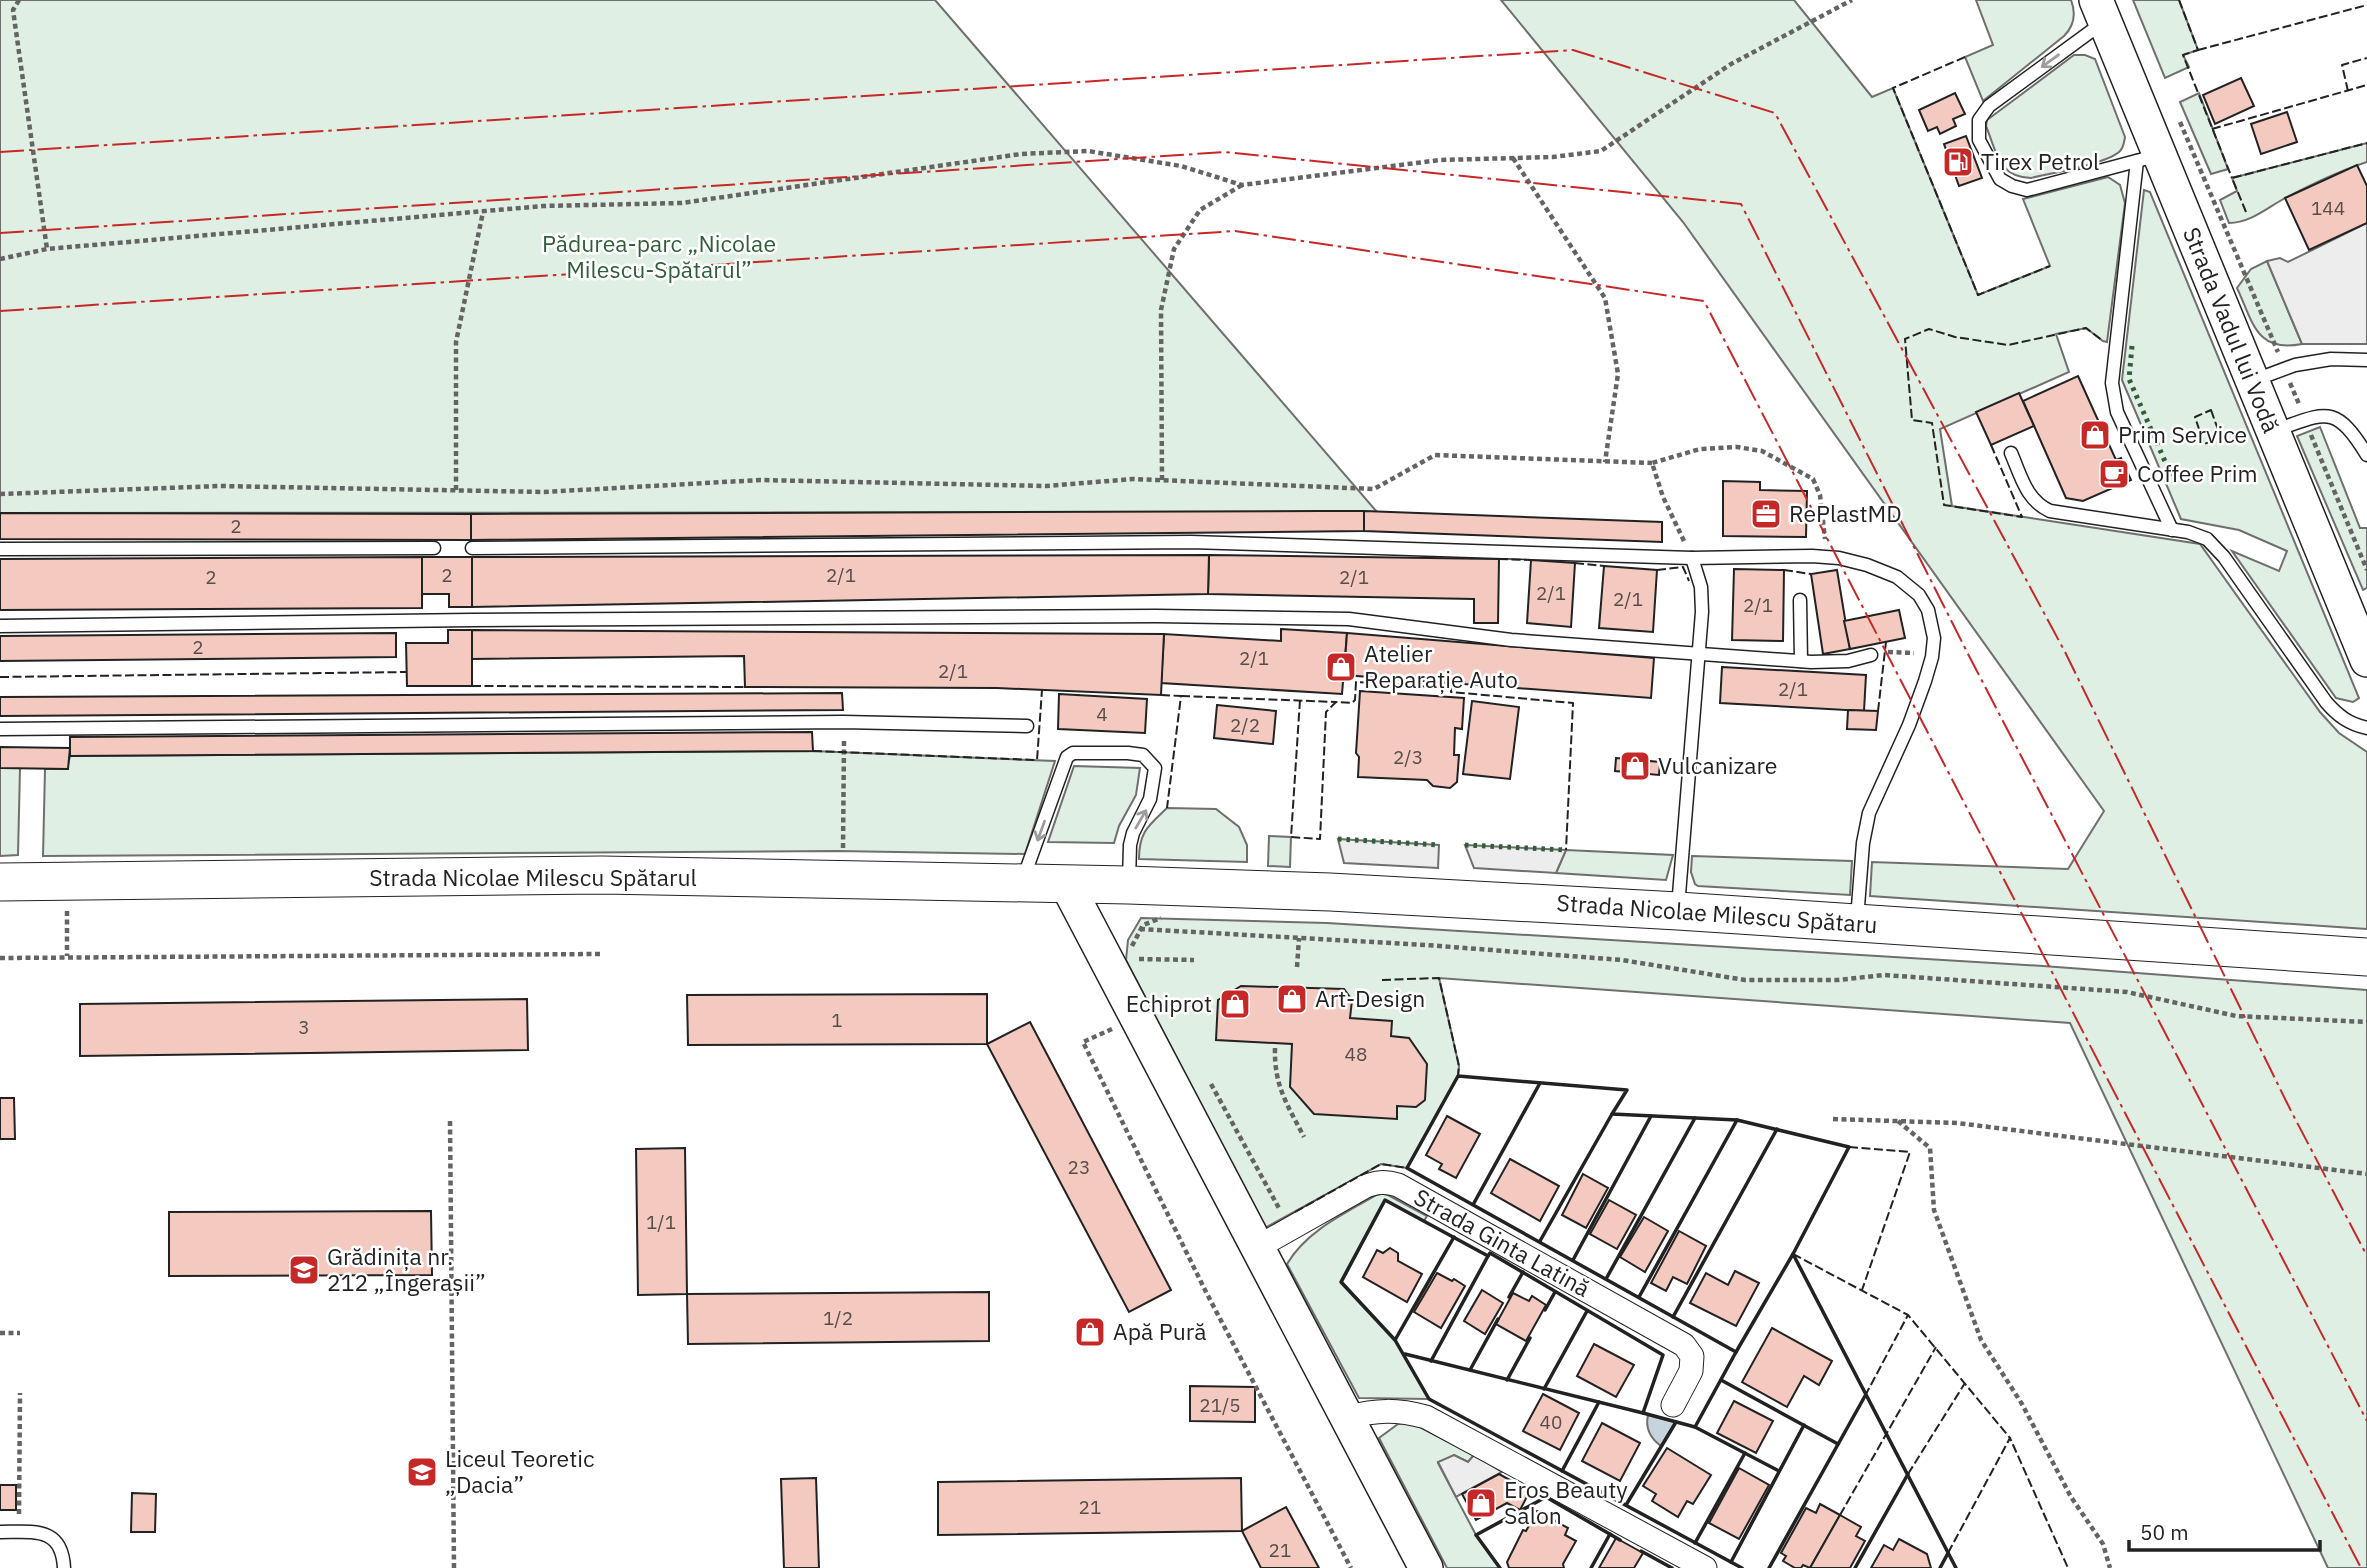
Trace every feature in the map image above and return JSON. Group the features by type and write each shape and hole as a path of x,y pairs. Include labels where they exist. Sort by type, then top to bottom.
{"main road":[{"name":"Strada Nicolae Milescu Spătarul","path":"0,882 602,875 1066,883"},
{"name":"Strada Nicolae Milescu Spătaru","path":"1066,883 1330,891 1678,911 2367,957"}],"street":[{"name":"Strada Vadul lui Vodă","path":"2101,10 2148,158 2252,381 2356,622 2367,660"},
{"path":"1066,883 1426,1568"},
{"name":"Strada Ginta Latină","path":"1258,1247 1374,1182 1398,1185 1684,1345 1692,1356 1691,1371 1673,1405"},
{"path":"1347,1417 1376,1410 1426,1417 1705,1568"}],"lane":[{"path":"2101,10 1989,106 1979,120 1979,140 2000,179 2026,190 2148,158 2112,383 2117,412 2172,530"},
{"path":"2252,381 2295,365 2332,359 2367,360"},
{"path":"2273,431 2319,416 2334,418 2351,430 2367,455"},
{"path":"2011,453 2027,492 2042,507 2058,514 2200,535 2215,545 2326,702 2336,714 2351,724 2367,728"},
{"path":"472,548 1191,542 1692,558 1826,557 1867,565 1897,577 1919,594 1928,610 1934,638 1932,657 1909,725 1869,813 1863,843 1857,923"},
{"path":"0,549 433,548"},
{"path":"1678,911 1700,652 1701,587 1692,558"},
{"path":"1800,600 1801,661"},
{"path":"0,626 1142,616 1349,618 1511,640 1801,661 1848,661 1871,655"},
{"path":"0,729 843,722 1027,726"},
{"path":"1022,882 1067,757 1073,753 1128,753 1143,755 1155,768 1150,799 1130,845 1128,885"},
{"path":"0,1532 50,1536 58,1543 63,1553 64,1568"}],"path":[{"path":"19,0 13,10 47,249"},
{"path":"1162,480 1161,310 1174,249 1200,210 1242,185 1440,160 1553,157 1601,151 1731,64 1852,0"},
{"path":"2179,120 2212,192 2367,570"},
{"path":"0,259 47,249 543,206 682,202 1021,155 1088,151 1181,166 1242,185"},
{"path":"1513,158 1605,298 1618,374 1605,462"},
{"path":"456,490 456,342 483,212"},
{"path":"0,494 220,486 544,492 760,480 1046,486 1133,479 1374,489 1435,455 1652,463 1700,449 1737,447 1762,451 1813,479 1820,495 1826,557"},
{"path":"1652,463 1663,497 1692,558"},
{"path":"1871,655 1898,652 1932,657"},
{"path":"843,722 843,848"},
{"path":"67,881 67,956"},
{"path":"1132,951 1132,943 1143,925 1171,914"},
{"path":"1140,929 1622,960 1745,980 1838,980 1884,975 2127,992 2236,1016 2367,1022"},
{"path":"1297,967 1299,938"},
{"path":"0,958 601,954"},
{"path":"1131,959 1194,960"},
{"path":"1122,1024 1083,1042 1206,1292 1351,1568"},
{"path":"1275,1048 1275,1069 1280,1089 1304,1137"},
{"path":"1211,1084 1291,1229"},
{"path":"1833,1119 1957,1123 2367,1174"},
{"path":"1897,1120 1930,1148 1934,1210 1981,1340 2022,1404 2071,1497 2103,1544 2110,1568"},
{"path":"450,1121 454,1568"},
{"path":"0,1333 20,1333"},
{"path":"19,1532 20,1393"}],"green space":[{"name":"Pădurea-parc „Nicolae Milescu-Spătarul”","path":"0,0 935,0 1377,512 0,513"},
{"path":"1501,0 1794,0 1872,97 1893,88 1978,295 2050,266 2023,199 2108,177 2120,185 2125,203 2107,342 2086,328 2056,334 2069,372 1940,429 1952,506 2200,544 2320,712 2339,733 2367,752 2367,929 1870,896 1872,862 2068,869 2104,811 1683,222"},
{"path":"1976,0 2071,0 2073,10 2072,24 2064,36 1983,101 1965,57 1993,45"},
{"path":"2133,0 2179,0 2198,50 2183,55 2189,67 2165,78"},
{"path":"2074,55 2095,59 2125,137 2124,145 2119,152 2091,164 2031,178 2020,177 2000,162 1986,126 1987,120"},
{"path":"2199,93 2228,169 2211,174 2180,102"},
{"path":"2367,143 2367,162 2315,183 2251,218 2229,223 2220,200 2237,191 2232,178"},
{"path":"2144,190 2150,192 2359,698 2353,702 2336,698 2232,551 2279,571 2287,551 2239,530 2181,519 2122,380"},
{"path":"2267,261 2302,344 2287,346 2265,339 2252,323 2237,288 2251,269"},
{"path":"2320,427 2360,528 2367,528 2367,588 2363,590 2297,436"},
{"path":"813,751 1055,761 1025,854 837,851 43,856 45,769 67,769 70,756"},
{"path":"1074,766 1140,768 1136,795 1119,826 1114,843 1048,842"},
{"path":"0,768 20,768 18,855 0,856"},
{"path":"1167,808 1216,809 1239,827 1247,845 1247,862 1139,859 1146,830"},
{"path":"1269,836 1291,837 1290,867 1268,866"},
{"path":"1566,850 1673,855 1666,880 1556,873"},
{"path":"1692,856 1852,861 1850,895 1698,886 1691,872"},
{"path":"1141,918 1327,923 2043,966 2367,990 2367,1568 2328,1568 2070,1023 1439,978 1459,1066 1458,1076 1407,1168 1381,1164 1265,1228 1126,960 1128,940"},
{"path":"1380,1193 1427,1216 1424,1221 1385,1200 1342,1282 1395,1340 1429,1399 1359,1398 1287,1264 1295,1252 1316,1232"},
{"path":"1410,1422 1474,1455 1468,1462 1454,1455 1438,1463 1476,1535 1500,1568 1447,1568 1379,1438 1398,1424"}],"shaded area":[{"path":"2367,223 2367,344 2302,344 2267,261 2280,258 2288,262"},
{"path":"1338,839 1439,845 1438,868 1344,863"},
{"path":"1465,845 1566,850 1556,873 1474,868"},
{"path":"1648,1415 1676,1422 1661,1446 1649,1432"},
{"path":"1454,1455 1468,1462 1474,1455 1502,1472 1456,1497 1438,1462"}],"building":[{"path":"2241,78 2254,106 2215,124 2203,95"},
{"path":"1955,93 1965,114 1953,119 1956,126 1940,134 1937,127 1928,131 1919,110"},
{"path":"2287,112 2297,142 2261,154 2251,124"},
{"path":"1966,136 1982,178 1959,186 1944,144"},
{"path":"2357,165 2367,186 2367,223 2309,250 2285,198"},
{"path":"2078,376 2116,460 2121,458 2131,480 2083,501 2066,498 2023,401"},
{"path":"2019,393 2034,426 1991,445 1976,412"},
{"path":"1723,481 1760,482 1760,490 1807,491 1806,537 1723,536"},
{"path":"1364,511 1364,531 471,540 471,514"},
{"path":"1364,511 1662,522 1662,542 1364,531"},
{"path":"0,513 471,514 471,540 0,539"},
{"path":"1209,555 1499,559 1498,623 1474,623 1474,599 1208,594"},
{"path":"1209,555 1208,594 472,607 472,557"},
{"path":"422,557 422,608 0,610 0,559"},
{"path":"422,557 472,557 472,607 449,607 449,594 422,594"},
{"path":"1531,560 1575,563 1571,627 1527,623"},
{"path":"1604,566 1657,570 1653,632 1599,628"},
{"path":"1734,569 1784,570 1783,641 1732,640"},
{"path":"1837,570 1850,649 1823,654 1811,574"},
{"path":"1899,610 1905,638 1850,649 1844,621"},
{"path":"1281,629 1347,633 1342,694 1161,683 1164,634 1281,641"},
{"path":"448,630 472,630 472,686 407,686 406,643 448,643"},
{"path":"472,630 1164,634 1161,695 997,688 745,687 744,656 472,659"},
{"path":"396,633 396,657 0,661 0,636"},
{"path":"1347,633 1654,658 1651,698 1344,675"},
{"path":"1722,667 1866,675 1864,711 1720,703"},
{"path":"1360,691 1464,698 1462,729 1455,728 1454,755 1459,755 1457,782 1450,788 1433,786 1427,780 1358,777 1359,757 1356,753"},
{"path":"842,693 843,710 0,716 0,697"},
{"path":"1059,694 1147,699 1145,733 1058,729"},
{"path":"1472,701 1519,707 1510,779 1463,774"},
{"path":"1217,705 1276,711 1273,744 1214,738"},
{"path":"1848,710 1878,711 1876,730 1847,729"},
{"path":"812,732 813,751 70,756 70,737"},
{"path":"0,747 70,748 68,769 0,768"},
{"path":"1616,758 1660,762 1659,775 1615,771"},
{"path":"1241,986 1344,989 1352,1000 1350,1018 1392,1021 1391,1036 1409,1038 1427,1064 1425,1100 1416,1107 1397,1106 1397,1119 1314,1114 1290,1087 1292,1044 1216,1040 1218,1000"},
{"path":"987,994 987,1044 688,1045 687,995"},
{"path":"527,999 528,1050 80,1056 80,1004"},
{"path":"1030,1022 1171,1290 1129,1312 987,1044"},
{"path":"0,1098 14,1098 15,1139 0,1139"},
{"path":"1447,1116 1480,1134 1456,1178 1439,1169 1442,1164 1426,1155"},
{"path":"685,1148 687,1294 638,1295 636,1149"},
{"path":"1510,1159 1559,1186 1540,1221 1491,1193"},
{"path":"1583,1174 1608,1188 1586,1228 1562,1215"},
{"path":"1609,1200 1636,1215 1617,1249 1590,1234"},
{"path":"431,1211 432,1275 169,1276 169,1212"},
{"path":"1644,1217 1668,1231 1645,1272 1620,1257"},
{"path":"1679,1231 1706,1246 1687,1284 1673,1277 1666,1291 1651,1283"},
{"path":"1390,1248 1398,1253 1398,1261 1422,1274 1407,1302 1363,1277 1377,1250 1383,1253"},
{"path":"1735,1271 1759,1283 1736,1326 1690,1303 1706,1273 1728,1285"},
{"path":"1437,1273 1465,1286 1441,1328 1414,1312"},
{"path":"1482,1290 1503,1303 1485,1334 1464,1321"},
{"path":"989,1292 989,1341 688,1344 687,1294"},
{"path":"1513,1293 1529,1301 1532,1296 1546,1305 1526,1341 1496,1324"},
{"path":"1772,1328 1832,1361 1819,1385 1804,1376 1787,1407 1742,1382"},
{"path":"1594,1344 1634,1365 1616,1397 1577,1376"},
{"path":"1190,1386 1255,1387 1255,1422 1190,1421"},
{"path":"1543,1394 1579,1413 1560,1450 1523,1431"},
{"path":"1734,1401 1773,1421 1756,1453 1717,1433"},
{"path":"1602,1423 1640,1443 1620,1481 1582,1461"},
{"path":"1667,1448 1711,1475 1693,1504 1687,1501 1678,1517 1652,1501 1656,1494 1643,1486"},
{"path":"1739,1468 1769,1485 1739,1539 1709,1523"},
{"path":"1499,1474 1530,1491 1520,1510 1507,1503 1476,1520 1462,1494"},
{"path":"816,1478 819,1568 784,1568 781,1479"},
{"path":"1241,1478 1242,1531 938,1535 938,1482"},
{"path":"0,1485 16,1485 16,1510 0,1510"},
{"path":"132,1493 156,1494 155,1532 131,1532"},
{"path":"1820,1504 1840,1515 1810,1568 1803,1565 1801,1568 1795,1568 1783,1561 1786,1556 1781,1553 1806,1508 1816,1513"},
{"path":"1286,1507 1319,1568 1261,1568 1242,1531"},
{"path":"1537,1511 1568,1528 1565,1535 1576,1541 1563,1564 1564,1568 1509,1568 1507,1562 1523,1530 1526,1531"},
{"path":"1840,1515 1861,1527 1856,1536 1865,1541 1850,1568 1810,1568"},
{"path":"1616,1538 1643,1553 1634,1568 1599,1568"},
{"path":"1899,1539 1927,1554 1931,1568 1871,1568 1884,1545 1893,1550"}],"hedge":[{"path":"2132,346 2129,379 2174,482"},
{"path":"1338,839 1439,845"},
{"path":"1465,845 1566,850"}],"fence":[{"path":"2179,0 2198,50 2183,55 2232,178"},
{"path":"2198,50 2367,5"},
{"path":"1965,57 1893,88 1978,295 2050,266"},
{"path":"2348,91 2342,65 2367,58"},
{"path":"2212,129 2367,85"},
{"path":"2246,212 2232,178 2367,143"},
{"path":"1991,445 2022,517 1944,505 1932,423 1912,420 1905,339 1929,329 1955,337 2008,345 2086,328 2103,341"},
{"path":"2211,410 2221,438 2204,444 2195,417 2211,410"},
{"path":"1499,559 1531,560"},
{"path":"1575,563 1604,566"},
{"path":"1657,570 1683,567 1689,581"},
{"path":"1784,570 1811,574"},
{"path":"1878,711 1886,642"},
{"path":"0,677 407,672"},
{"path":"1300,700 1291,837 1320,839 1326,712 1336,702 1352,703 1355,700 1356,682 1451,688 1451,692 1573,703 1566,850"},
{"path":"472,686 745,687"},
{"path":"813,751 1037,760 1042,690"},
{"path":"1161,695 1181,696 1167,808"},
{"path":"1181,696 1336,702"},
{"path":"1382,980 1439,978 1459,1066 1458,1076"},
{"path":"1849,1147 1910,1152 1862,1290"},
{"path":"1295,1212 1381,1164 1407,1168"},
{"path":"1793,1254 1908,1315 2010,1438"},
{"path":"1865,1396 1908,1315"},
{"path":"1840,1515 1936,1347"},
{"path":"1908,1474 1965,1383"},
{"path":"1948,1553 2010,1438 2068,1568"}],"wall":[{"path":"1742,1568 1429,1399 1395,1340 1341,1282 1385,1200 1488,1256 1490,1253 1663,1355 1643,1413 1695,1427 1736,1352 1407,1168 1458,1076 1627,1090 1612,1114 1737,1120 1849,1147 1793,1254 1956,1568"},
{"path":"1474,1203 1540,1083"},
{"path":"1540,1241 1612,1114"},
{"path":"1573,1260 1651,1116"},
{"path":"1606,1279 1695,1118"},
{"path":"1639,1297 1737,1120"},
{"path":"1673,1317 1777,1129"},
{"path":"1395,1340 1454,1237"},
{"path":"1736,1352 1793,1254"},
{"path":"1431,1361 1488,1256"},
{"path":"1509,1297 1523,1272"},
{"path":"1545,1310 1555,1292"},
{"path":"1544,1389 1587,1311"},
{"path":"1470,1370 1498,1319"},
{"path":"1507,1380 1530,1338"},
{"path":"1405,1354 1643,1413"},
{"path":"1721,1380 1838,1444"},
{"path":"1769,1568 1865,1396"},
{"path":"1562,1471 1599,1402"},
{"path":"1626,1505 1676,1422"},
{"path":"1731,1562 1804,1425"},
{"path":"1695,1427 1779,1471"},
{"path":"1695,1543 1745,1453"},
{"path":"1855,1568 1908,1474"},
{"path":"1500,1568 1476,1535 1546,1497 1620,1540"},
{"path":"1591,1568 1610,1534"},
{"path":"1641,1551 1672,1568"},
{"path":"1940,1568 1948,1553"}],"power":[{"path":"0,152 1573,50 1775,113 2065,652 2291,1111 2367,1256"},
{"path":"0,233 1225,152 1741,204 1967,652 2367,1421"},
{"path":"0,311 1235,231 1704,301 2361,1568"}],"place":[{"name":"Tirex Petrol","path":"1958,162"},
{"name":"Prim Service","path":"2095,435"},
{"name":"Coffee Prim","path":"2114,474"},
{"name":"RePlastMD","path":"1766,514"},
{"name":"Atelier Reparație Auto","path":"1341,667"},
{"name":"Vulcanizare","path":"1635,766"},
{"name":"Art-Design","path":"1292,999"},
{"name":"Echiprot","path":"1235,1004"},
{"name":"Grădinița nr. 212 „Îngerașii”","path":"304,1270"},
{"name":"Apă Pură","path":"1090,1332"},
{"name":"Liceul Teoretic „Dacia”","path":"422,1472"},
{"name":"Eros Beauty Salon","path":"1481,1503"}]}
